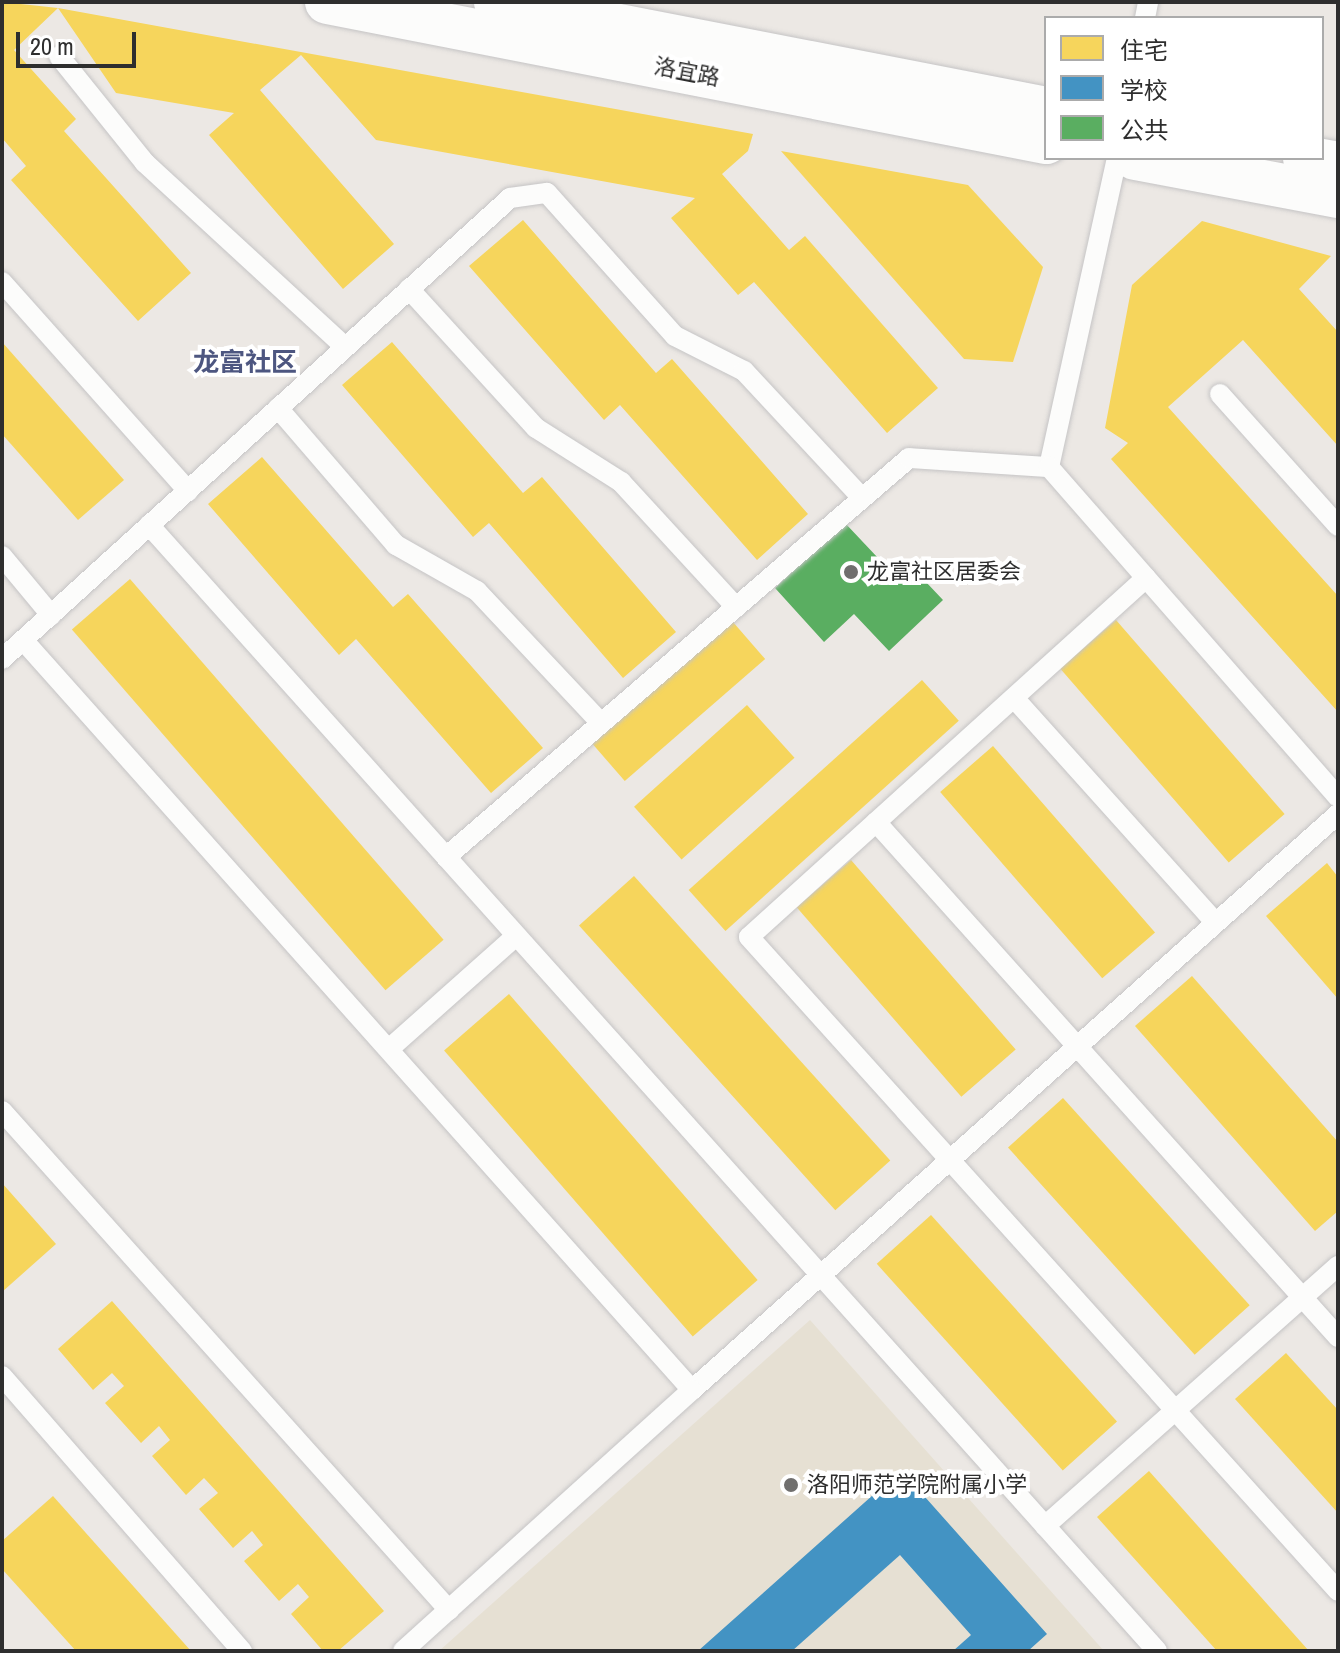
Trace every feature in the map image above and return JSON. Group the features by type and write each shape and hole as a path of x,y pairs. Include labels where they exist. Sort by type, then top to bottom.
{"street":[{"name":"洛宜路","path":"327,2 1044,142"},
{"name":"洛宜路","path":"496,2 1044,109"},
{"path":"1146,160 1338,196"},
{"path":"1316,160 1338,164"}],"lane":[{"path":"59,56 145,163 345,347"},
{"path":"1049,467 1117,160"},
{"path":"2,659 510,198 547,193 675,336 744,371 862,498"},
{"path":"2,282 188,491"},
{"path":"409,289 536,428 621,482 736,607"},
{"path":"1220,394 1338,526"},
{"path":"278,408 396,545 477,591 601,723"},
{"path":"446,857 909,458 1049,467 1338,797"},
{"path":"149,525 1157,1651"},
{"path":"2,556 51,615"},
{"path":"1146,578 749,937 1338,1591"},
{"path":"23,640 692,1390"},
{"path":"1014,698 1216,923"},
{"path":"403,1651 1338,814"},
{"path":"876,822 1338,1337"},
{"path":"389,1049 516,936"},
{"path":"2,1111 449,1610"},
{"path":"1045,1526 1338,1266"},
{"path":"2,1376 242,1651"}],"shaded area":[{"name":"洛阳师范学院附属小学","path":"810,1320 1104,1651 439,1651"}],"building: 住宅":[{"path":"2,2 58,8 14,50 76,119 64,131 191,273 138,321 11,180 26,166 2,138"},
{"path":"58,8 753,134 748,151 722,174 789,250 805,236 938,388 887,433 754,282 738,295 671,218 695,198 376,140 301,55 260,90 394,244 343,289 209,135 234,113 116,93"},
{"path":"781,151 968,185 1043,267 1013,362 964,359"},
{"path":"523,220 656,373 672,359 808,514 757,560 620,405 604,420 469,266"},
{"path":"1202,221 1331,256 1299,289 1338,332 1338,446 1243,340 1168,407 1338,596 1338,712 1111,459 1128,443 1105,428 1132,285"},
{"path":"2,342 124,480 78,520 2,434"},
{"path":"392,342 523,493 542,477 676,632 623,678 489,523 473,537 342,385"},
{"path":"262,457 393,607 408,594 543,748 491,793 356,639 339,655 208,504"},
{"path":"130,579 444,940 385,990 72,630"},
{"path":"1116,620 1285,814 1229,863 1060,669"},
{"path":"733,622 765,659 625,781 593,744"},
{"path":"922,680 959,721 725,931 689,890"},
{"path":"747,705 795,758 682,859 634,807"},
{"path":"993,746 1155,932 1102,978 940,792"},
{"path":"851,860 1016,1049 961,1097 797,907"},
{"path":"1327,863 1338,877 1338,999 1266,916"},
{"path":"634,876 890,1161 835,1210 579,926"},
{"path":"1192,976 1338,1142 1338,1211 1315,1231 1135,1026"},
{"path":"509,994 758,1280 693,1336 444,1050"},
{"path":"1063,1098 1250,1305 1195,1355 1008,1148"},
{"path":"2,1183 56,1244 2,1292"},
{"path":"931,1215 1117,1422 1063,1470 877,1264"},
{"path":"112,1301 384,1611 338,1651 323,1651 291,1614 309,1597 298,1584 279,1601 244,1561 263,1545 252,1531 233,1548 199,1509 218,1493 204,1478 186,1495 152,1456 170,1440 159,1426 141,1443 105,1403 124,1386 112,1373 93,1390 58,1349"},
{"path":"1286,1353 1338,1410 1338,1513 1235,1399"},
{"path":"1149,1471 1309,1651 1217,1651 1097,1517"},
{"path":"53,1496 191,1651 76,1651 2,1569 2,1541"}],"building: 学校":[{"path":"901,1470 1047,1634 1028,1651 953,1651 971,1635 900,1555 792,1651 698,1651"}],"building: 公共":[{"path":"845,523 895,576 908,563 943,600 889,651 854,614 824,642 775,588"}],"place":[{"name":"龙富社区居委会","path":"851,572"},
{"name":"洛阳师范学院附属小学","path":"791,1485"}],"district":[{"name":"龙富社区","path":"245,362"}]}
